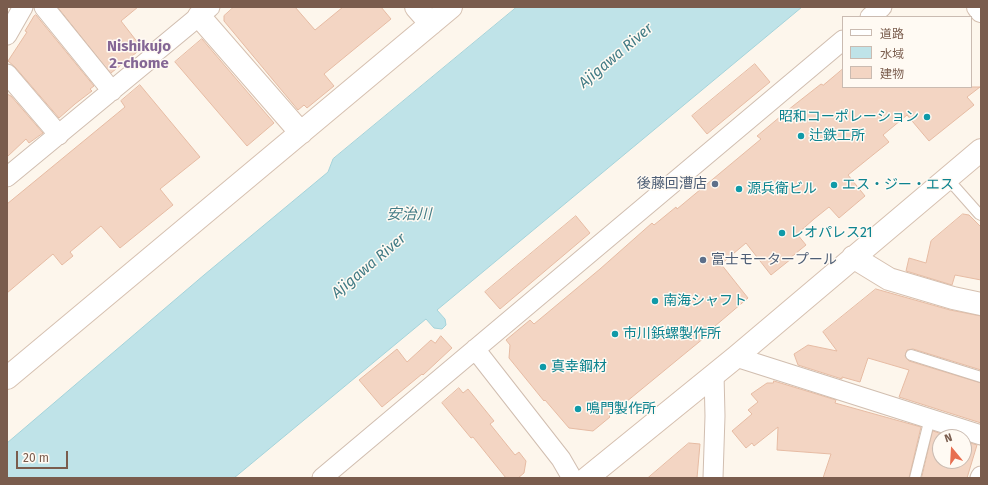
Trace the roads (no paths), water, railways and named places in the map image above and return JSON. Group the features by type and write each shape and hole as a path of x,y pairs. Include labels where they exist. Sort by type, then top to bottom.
{"street":[{"path":"7,35 23,7"},
{"path":"44,7 112,91"},
{"path":"416,7 431,24"},
{"path":"7,378 301,134 451,7"},
{"path":"871,16 882,7"},
{"path":"978,7 981,11"},
{"path":"7,177 150,59 152,55 200,10 301,134"},
{"path":"322,478 842,41"},
{"path":"7,74 59,135"},
{"path":"587,478 736,357 981,150"},
{"path":"853,257 889,279 953,298 981,304"},
{"path":"475,349 561,459 572,478"},
{"path":"736,357 981,435"},
{"path":"713,478 715,416 714,374"}],"lane":[{"path":"948,179 981,215"},
{"path":"911,355 981,378"},
{"path":"915,478 930,418"}],"water":[{"name":"安治川","path":"517,7 802,7 437,310 445,319 446,325 442,329 434,328 426,319 234,478 7,478 7,443 204,275 328,172 333,159"}],"place":[{"name":"昭和コーポレーション","path":"927,117"},
{"name":"辻鉄工所","path":"801,136"},
{"name":"後藤回漕店","path":"715,184"},
{"name":"エス・ジー・エス","path":"834,185"},
{"name":"源兵衛ビル","path":"739,189"},
{"name":"レオパレス21","path":"782,233"},
{"name":"富士モータープール","path":"703,260"},
{"name":"南海シャフト","path":"655,301"},
{"name":"市川鋲螺製作所","path":"615,334"},
{"name":"真幸鋼材","path":"543,367"},
{"name":"鳴門製作所","path":"578,409"}],"district":[{"name":"Nishikujo 2-chome","path":"139,56"}],"water label":[{"name":"Ajigawa River","path":"616,56"},
{"name":"Ajigawa River","path":"369,266"}]}
